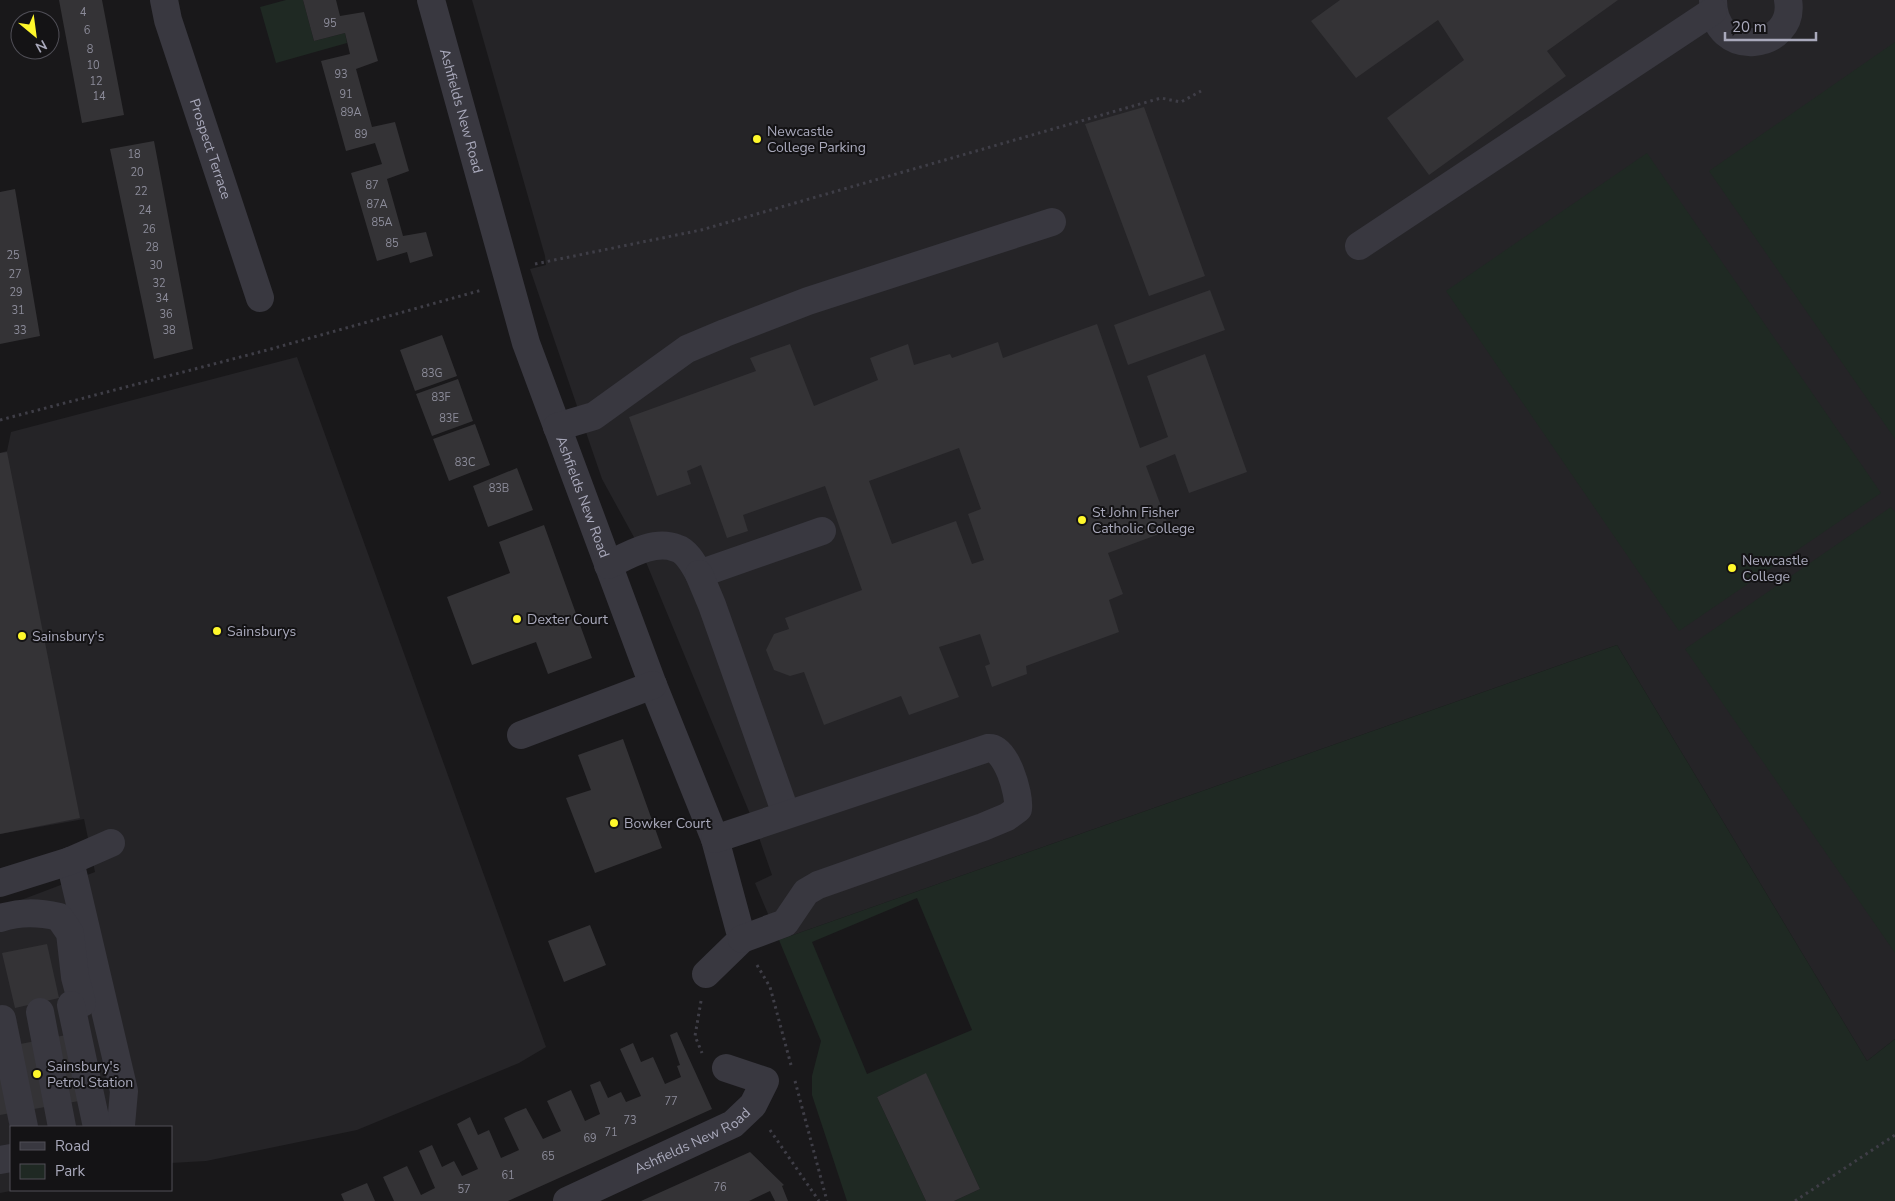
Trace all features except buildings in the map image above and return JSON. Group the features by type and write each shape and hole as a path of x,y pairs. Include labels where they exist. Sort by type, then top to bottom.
{"street":[{"name":"Prospect Terrace","path":"164,0 168,20 260,298"},
{"name":"Ashfields New Road","path":"431,0 526,343 653,685 715,839 742,940"},
{"path":"1360,246 1713,5 1719,27 1731,38 1744,43 1759,42 1774,36 1784,23 1788,11 1788,0"},
{"path":"557,427 594,416 687,349 718,336 808,301 1052,222"},
{"path":"700,574 822,532"},
{"path":"608,565 641,550 660,546 676,548 690,559 700,574 712,605 786,814"},
{"path":"521,735 653,685"},
{"path":"706,974 742,940 785,923 806,892 818,885 1007,817 1018,809 1019,801 1008,766 1000,752 993,747 715,839"},
{"path":"0,883 70,861 111,843"},
{"path":"70,861 97,1126"},
{"path":"0,918 20,912 39,912 59,917 70,933 76,977 124,1091 120,1126"},
{"path":"24,1126 1,1019 85,1002"},
{"path":"40,1012 62,1126"},
{"name":"Ashfields New Road","path":"567,1201 599,1194 733,1124 752,1105 765,1081 726,1068"}],"path":[{"path":"0,420 271,349 510,282 525,266 701,230 1161,98 1181,102 1201,91"},
{"path":"752,1105 819,1201"},
{"path":"1795,1201 1895,1135"}],"shaded area":[{"path":"472,0 1895,0 1895,1039 1867,1061 1617,645 779,940 755,883 772,875 755,826 641,550 602,479 530,269 546,265 545,256"},
{"name":"Sainsburys","path":"297,357 546,1047 519,1063 357,1130 206,1161 172,1163 172,1126 10,1126 11,1191 0,1193 0,908 95,872 84,819 0,834 0,453 7,451 11,432"}],"green space":[{"path":"286,0 303,0 314,41 345,33 347,43 276,63 260,7"},
{"path":"1895,42 1895,439 1709,171"},
{"path":"1647,153 1881,493 1679,631 1446,291"},
{"path":"1891,507 1895,512 1895,953 1685,649"},
{"path":"1617,645 1867,1061 1895,1039 1895,1201 954,1201 980,1189 926,1074 877,1097 926,1201 847,1201 812,1095 812,1076 821,1041 779,940","holes":["917,898 972,1030 867,1074 812,942"]}],"place":[{"name":"Newcastle College Parking","path":"757,139"},
{"name":"St John Fisher Catholic College","path":"1082,520"},
{"name":"Newcastle College","path":"1732,568"},
{"name":"Dexter Court","path":"517,619"},
{"name":"Sainsburys","path":"217,631"},
{"name":"Sainsbury's","path":"22,636"},
{"name":"Bowker Court","path":"614,823"},
{"name":"Sainsbury's Petrol Station","path":"37,1074"}]}
